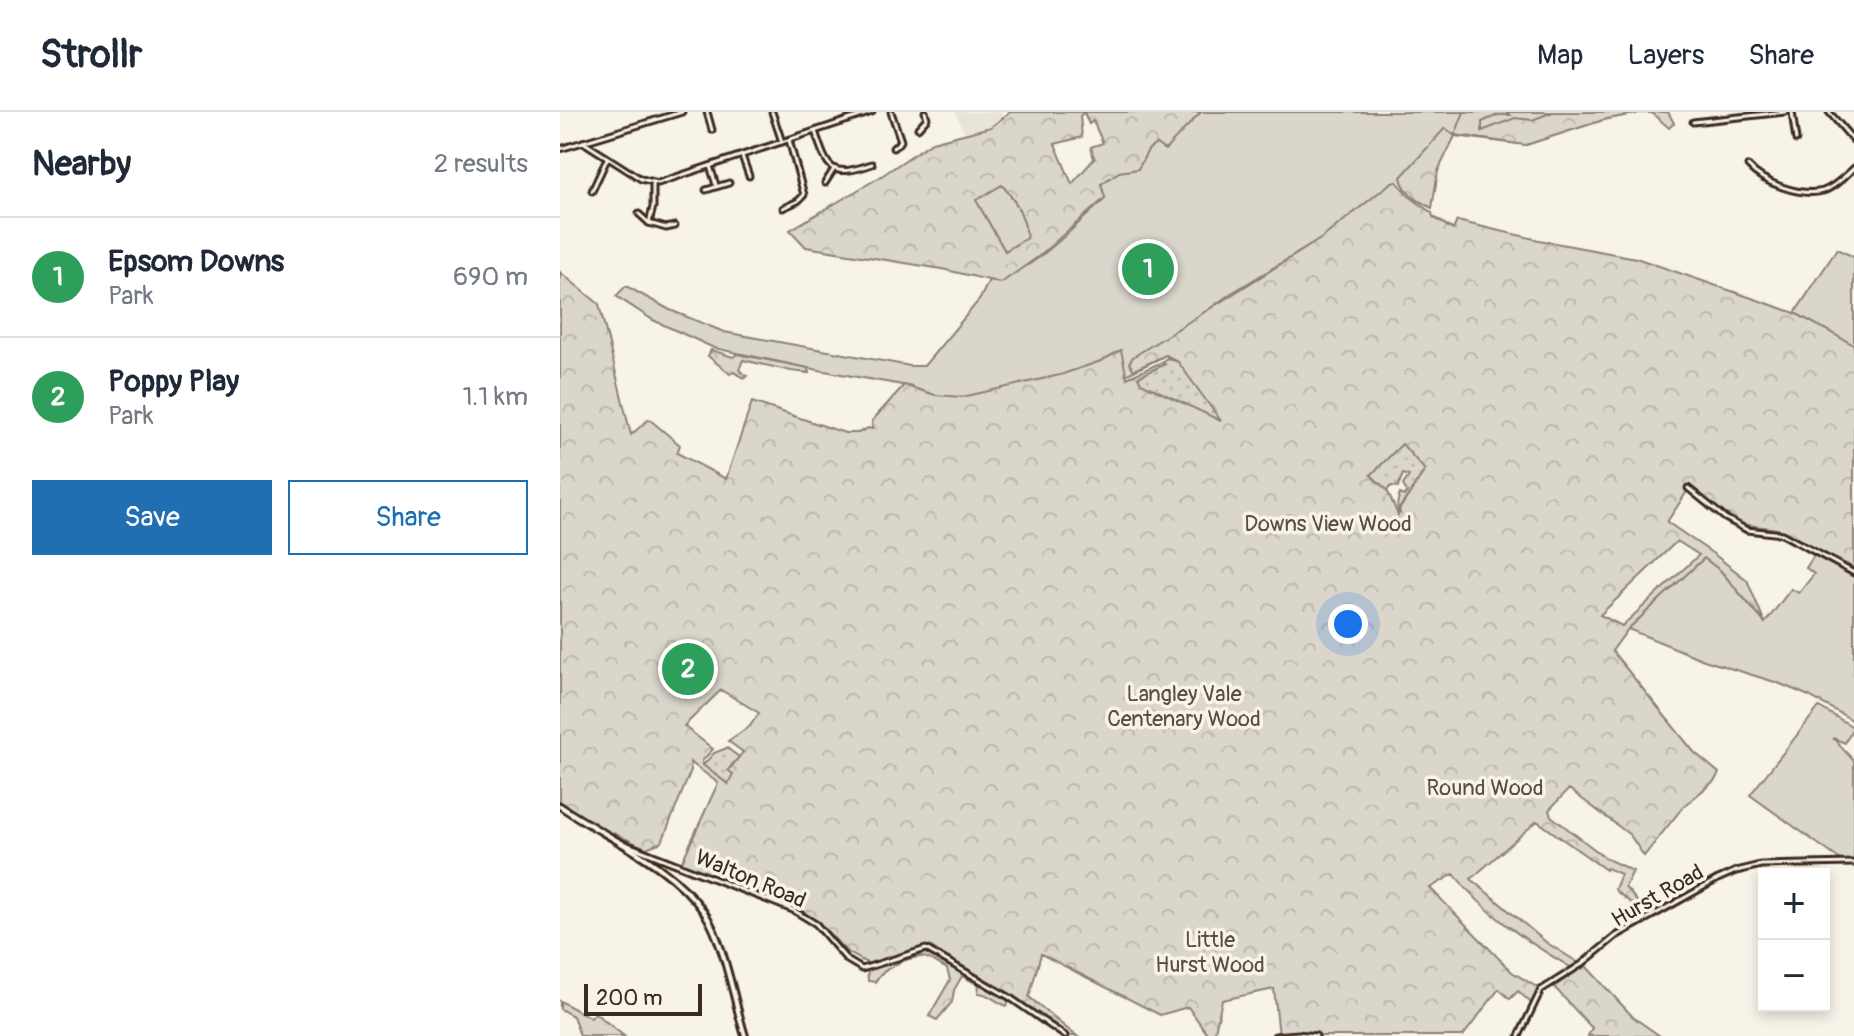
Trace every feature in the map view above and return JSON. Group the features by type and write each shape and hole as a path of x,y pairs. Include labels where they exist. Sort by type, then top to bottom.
{"street":[{"path":"560,149 682,112"},
{"path":"707,112 712,130"},
{"path":"772,112 782,142"},
{"path":"583,142 607,159 653,183 872,112"},
{"path":"891,112 901,141 893,148"},
{"path":"925,112 927,118"},
{"path":"1693,122 1785,112"},
{"path":"1792,112 1796,140"},
{"path":"1829,112 1854,141"},
{"path":"927,118 933,118"},
{"path":"918,128 927,118"},
{"path":"815,131 824,157 834,169 846,172 872,164"},
{"path":"783,208 801,199 804,193 789,140"},
{"path":"742,156 749,176"},
{"path":"592,191 607,159"},
{"path":"710,166 716,186"},
{"path":"1748,166 1781,186 1808,193 1830,187 1854,168"},
{"path":"825,183 834,169"},
{"path":"649,223 653,183"},
{"path":"706,190 729,183"},
{"path":"639,214 649,223 666,228 675,226"},
{"path":"1688,488 1725,518 1747,530 1782,534 1854,573"},
{"path":"560,806 620,842 666,876 705,913 718,943 745,1036"},
{"name":"Walton Road","path":"620,842 793,910 816,924 847,960 862,969 926,949 1009,997 1065,1036"},
{"name":"Hurst Road","path":"1519,1036 1541,990 1582,964 1616,936 1718,879 1761,865 1854,863"},
{"path":"1275,1036 1316,1036"}],"shaded area":[{"path":"955,112 1001,112 1003,117 991,127 965,133"}],"green space":[{"path":"1010,112 1084,112 1201,112 1165,150 1156,144 1148,150 1138,169 1119,172 1101,184 1105,198 1038,257 1001,283 942,269 806,247 790,230 932,142 991,127","holes":["1084,112 1089,124 1093,121 1103,143 1091,147 1094,159 1072,184 1055,144 1082,137 1080,116","1002,185 1019,209 1027,238 1005,251 976,200"]},
{"path":"1084,112 1643,112 1603,120 1526,145 1455,136 1445,128 1401,194 1394,191 1454,230 1470,246 1514,306 1611,412 1601,409 1679,483 1650,508 1625,473 1559,414 1547,448 1480,416 1504,373 1510,325 1441,297 1449,245 1442,240 1431,294 1386,359 1349,391 1397,449 1379,467 1394,483 1387,490 1371,475 1356,471 1326,471 1240,405 1231,417 1195,376 1167,358 1169,345 1195,324 1243,294 1248,299 1254,298 1252,288 1325,243 1394,190 1385,188 1329,234 1230,294 1163,343 1162,357 1028,423 1021,432 1136,374 1141,383 1205,414 1198,428 1147,438 1118,435 1064,465 1077,518 1142,588 1198,658 1182,681 1110,602 1110,605 1201,707 1262,763 1265,780 1204,827 1158,818 1130,794 1082,782 1131,758 1122,736 1071,687 1064,690 1095,719 1120,757 1030,799 1014,756 1013,716 1030,696 1012,674 1008,571 998,552 1009,494 1032,515 1008,486 1010,456 1018,436 997,446 964,448 872,430 872,421 902,388 910,390 913,387 714,348 653,320 616,296 626,286 670,310 724,332 924,366 980,299 989,280 1004,277 1035,260 1105,199 1101,184 1119,171 1093,121 1089,124"},
{"path":"1464,112 1506,112 1510,115 1498,115 1482,122 1482,131 1515,118 1532,120 1553,112 1668,112 1674,123 1669,128 1652,113 1639,113 1603,120 1526,145 1455,135"},
{"path":"1445,128 1455,136 1438,171 1432,208 1408,192 1401,177"},
{"name":"Langley Vale Centenary Wood","path":"1392,182 1397,182 1433,217 1453,230 1457,221 1636,258 1795,313 1854,345 1854,568 1777,529 1741,524 1725,518 1688,490 1667,522 1747,580 1765,623 1721,571 1704,558 1628,629 1612,651 1694,752 1719,773 1715,780 1683,807 1644,856 1630,835 1569,789 1549,810 1551,816 1607,859 1633,871 1625,887 1648,914 1616,891 1621,874 1606,870 1537,821 1471,879 1547,943 1579,963 1572,968 1508,927 1479,902 1454,874 1430,888 1512,972 1540,989 1532,1004 1518,991 1510,999 1499,989 1463,1036 1279,1036 1274,989 1222,1000 1214,1036 1209,1036 1188,1007 1160,1015 1041,954 1029,997 1077,1036 1068,1036 1010,995 1007,1006 978,993 979,985 962,976 954,990 952,1002 937,1020 929,1016 950,980 947,969 922,957 889,968 875,982 868,981 867,963 847,952 821,925 802,911 680,866 718,783 690,762 691,770 662,842 646,848 592,824 560,801 560,272 599,304 631,435 649,419 680,445 677,453 726,479 752,402 845,433 858,433 872,429 872,421 904,385 935,395 962,397 1060,375 1101,361 1121,350 1127,378 1162,362 1165,364 1143,375 1141,383 1178,362 1166,355 1134,370 1129,363 1133,357 1322,238","holes":["1425,470 1398,515 1387,490 1371,475","1677,541 1699,555 1622,626 1600,615","721,690 759,713 750,726 728,741 743,752 728,771 728,784 703,765 702,761 713,749 684,726"]},
{"path":"1002,185 1019,209 1027,238 1005,251 975,200"},
{"path":"1837,249 1854,257 1854,346 1795,313"},
{"path":"711,350 733,357 737,354 808,368 809,373 743,360 739,370 747,376 745,378 733,372 730,374 708,356"},
{"path":"1167,358 1178,362 1221,421 1141,383 1138,377 1165,364 1162,362"},
{"path":"1402,444 1425,470 1399,509 1400,513 1398,509 1398,501 1400,494 1404,496 1407,492 1403,485 1409,476 1403,474 1398,487 1391,486 1387,490 1371,475"},
{"path":"1815,554 1854,576 1854,721 1778,683 1704,660 1628,629 1704,558 1721,571 1765,623 1791,589 1799,593 1814,574 1806,568"},
{"path":"1819,707 1853,727 1845,743 1833,738 1854,761 1854,860 1842,861 1750,795"},
{"path":"727,748 739,757 728,770 733,774 728,784 703,765 714,753"},
{"path":"1585,965 1633,1017 1660,1036 1588,1036 1592,1028 1554,987"},
{"path":"560,1001 591,1018 595,1013 624,1036 580,1036 573,1016 560,1009"}],"place":[{"name":"Epsom Downs","path":"1148,269"},
{"name":"Poppy Play","path":"688,669"}],"park label":[{"name":"Downs View Wood","path":"1328,523"},
{"name":"Round Wood","path":"1485,787"},
{"name":"Little Hurst Wood","path":"1210,952"}]}
